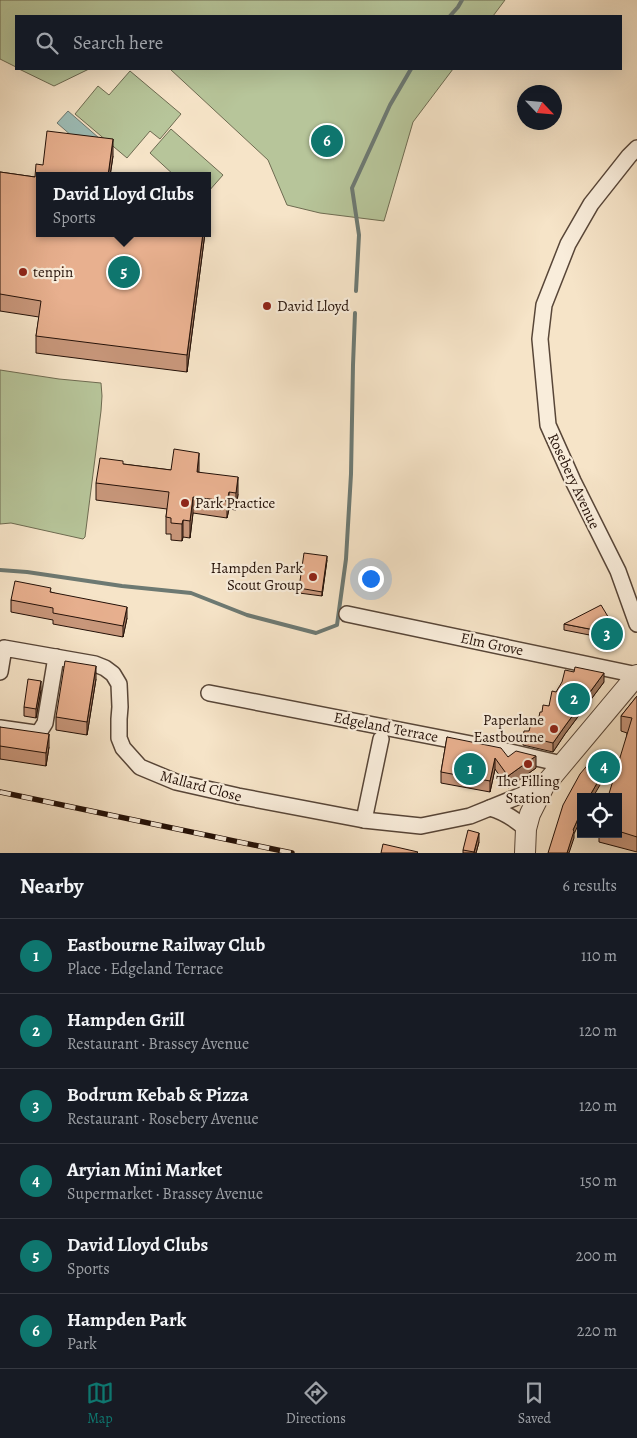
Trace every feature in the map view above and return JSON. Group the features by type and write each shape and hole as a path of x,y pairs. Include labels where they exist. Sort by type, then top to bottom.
{"street":[{"name":"Rosebery Avenue","path":"637,148 591,204 568,244 544,305 540,339 548,425 618,571 637,624"},
{"name":"Elm Grove","path":"347,614 637,675"},
{"name":"Mallard Close","path":"0,672 4,648 95,664 105,668 113,674 119,684 119,738 123,748 130,757 140,767 176,782 213,790 364,820 421,826 470,816 544,786"},
{"path":"0,728 35,733 40,731 45,723 56,657"},
{"path":"525,853 526,829 530,814 544,786 637,675"},
{"name":"Edgeland Terrace","path":"209,693 502,750 562,764"},
{"path":"364,820 381,739"},
{"path":"490,808 504,812 516,819 526,829"}],"green space":[{"path":"0,0 505,0 494,15 15,15 15,66 0,59"},
{"path":"21,70 87,70 54,86"},
{"path":"171,70 452,70 413,122 384,221 320,213 287,205 268,160"},
{"path":"130,71 181,114 160,139 150,131 127,158 75,114 98,86 109,95"},
{"path":"171,129 223,175 211,189 211,172 171,172 150,153"},
{"path":"0,370 101,383 101,411 85,537 83,539 11,523 0,524"}],"water":[{"path":"68,111 99,138 88,150 57,123"}],"building":[{"path":"47,131 113,139 109,172 36,172 36,237 202,237 187,355 36,336 41,301 0,294 0,172 35,177 36,164 43,165"},
{"path":"174,449 199,453 197,472 238,477 236,493 229,492 227,501 193,497 190,521 183,520 182,524 171,523 171,518 166,517 169,492 96,483 100,458 123,461 123,464 171,470"},
{"name":"Hampden Park Scout Group","path":"304,553 327,556 322,592 299,588"},
{"path":"15,581 51,588 50,592 127,607 123,626 53,613 53,608 11,600"},
{"path":"601,605 610,620 615,634 564,624"},
{"path":"65,661 96,666 87,722 56,717"},
{"path":"575,667 604,673 553,743 523,736 524,731 529,731 532,720 538,721 543,705 549,706 552,691 556,692 562,682 565,670 574,672"},
{"path":"28,679 41,681 36,709 24,707"},
{"path":"637,696 637,837 622,832 622,793 609,793 632,718 621,716"},
{"path":"0,727 49,734 46,753 0,746"},
{"path":"447,737 501,748 508,757 516,751 536,756 508,776 495,758 490,781 441,772"},
{"path":"601,749 611,759 591,793 577,793 577,821 567,853 548,853 563,805 580,774"},
{"path":"468,830 479,833 474,852 463,850"},
{"path":"383,844 418,852 381,853"}],"waterway":[{"path":"451,15 462,0"},
{"path":"356,291 359,235 352,188 390,105 410,70"},
{"path":"0,570 191,593 247,615 316,633 337,625 346,559 351,474 355,313"}],"railway":[{"path":"0,792 292,853"}],"place":[{"name":"Hampden Park","path":"327,141"},
{"name":"tenpin","path":"23,272"},
{"name":"David Lloyd Clubs","path":"124,272"},
{"name":"David Lloyd","path":"267,306"},
{"name":"Park Practice","path":"185,503"},
{"name":"Hampden Park Scout Group","path":"313,577"},
{"name":"Bodrum Kebab & Pizza","path":"607,634"},
{"name":"Hampden Grill","path":"574,699"},
{"name":"Paperlane Eastbourne","path":"554,729"},
{"name":"The Filling Station","path":"528,764"},
{"name":"Aryian Mini Market","path":"604,767"},
{"name":"Eastbourne Railway Club","path":"470,769"}]}
